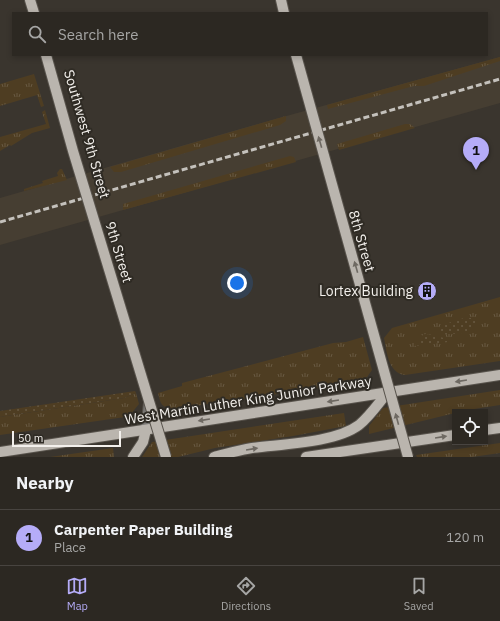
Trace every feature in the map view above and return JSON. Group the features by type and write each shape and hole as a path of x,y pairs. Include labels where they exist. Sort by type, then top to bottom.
{"main road":[{"path":"30,0 34,12"},
{"path":"281,0 284,12"},
{"name":"9th Street","path":"46,56 73,151 166,457"},
{"name":"8th Street","path":"296,56 408,457"},
{"name":"West Martin Luther King Junior Parkway","path":"0,452 500,375"},
{"path":"214,457 252,449 316,440 348,431 359,425 387,393"},
{"path":"488,430 500,428"},
{"path":"133,457 143,442 146,430"},
{"path":"306,457 452,435"}],"street":[{"path":"34,0 38,12"},
{"name":"Southwest 9th Street","path":"50,56 148,386 149,404 146,430"}],"shaded area":[{"path":"500,57 500,103 0,245 0,198 272,120"}],"green space":[{"path":"500,57 500,61 424,86 414,86 328,109 327,105"},
{"path":"34,74 44,106 41,107 37,95 0,106 0,84"},
{"path":"45,110 50,128 32,133 0,151 0,137 46,124 42,112"},
{"path":"286,116 286,121 280,125 121,172 114,172 110,167"},
{"path":"405,124 410,124 415,128 339,150 337,144"},
{"path":"290,156 294,157 296,162 123,210 123,204"},
{"path":"60,169 62,169 67,180 24,191 24,189 43,183 42,181 58,176 57,173"},
{"path":"500,297 500,361 405,375 399,373 392,366 387,355 384,338 392,328"},
{"path":"464,318 471,318 475,321 475,327 463,333 440,334 438,329 442,325"},
{"path":"425,334 450,340 448,342 414,346 421,336"},
{"path":"363,337 372,370 367,377 360,382 174,409 162,405 160,400 158,393 182,386 182,383 333,343 346,342"},
{"path":"500,390 500,405 474,409 452,409 452,414 369,434 369,426 383,408"},
{"path":"135,391 136,393 124,398 0,417 0,411"},
{"path":"136,393 139,404 130,415 125,417 0,435 0,417 124,398"},
{"path":"344,413 346,426 215,448 178,457 142,457 152,442"},
{"path":"500,443 500,453 472,457 417,457 416,455 488,445"},
{"path":"113,448 114,457 50,457"}],"railway":[{"path":"0,222 500,79"}],"place":[{"name":"Carpenter Paper Building","path":"476,170"},
{"name":"Lortex Building","path":"427,291"}]}
